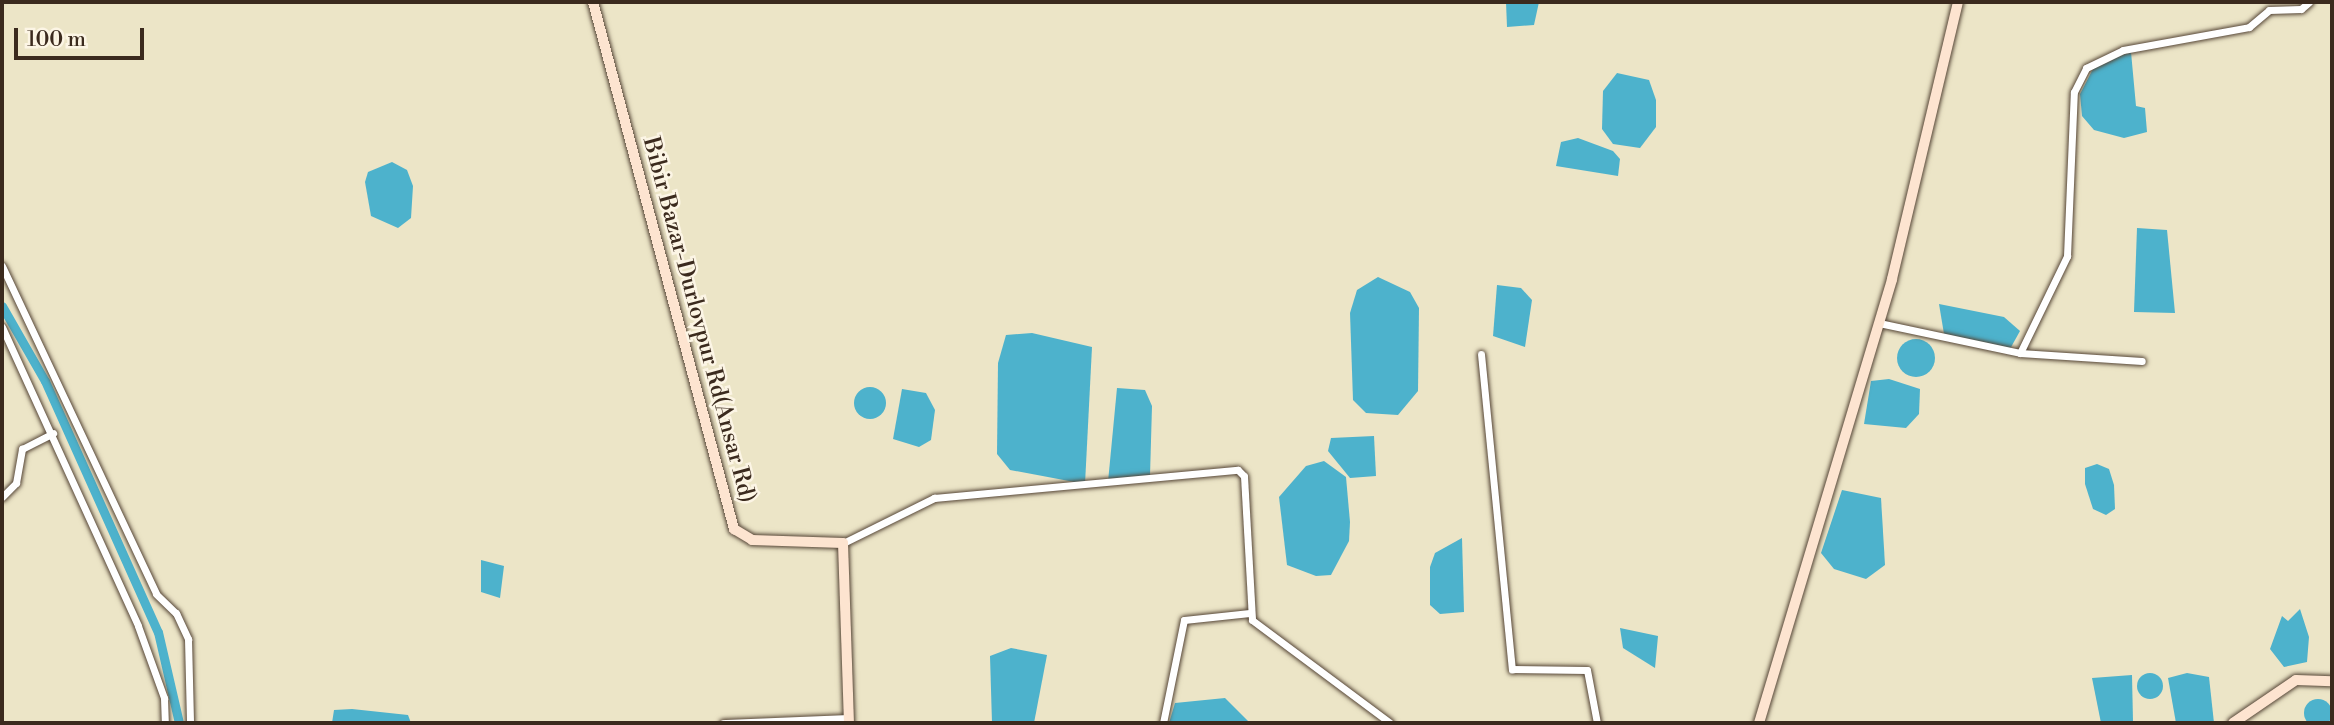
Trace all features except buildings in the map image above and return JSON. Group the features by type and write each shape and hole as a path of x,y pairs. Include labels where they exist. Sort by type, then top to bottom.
{"street":[{"name":"Bibir Bazar-Durlovpur Rd(Ansar Rd)","path":"593,2 734,529 752,540 843,543"},
{"path":"1759,723 1879,323 1958,2"},
{"path":"2020,353 2067,256 2074,92 2086,68 2123,50 2249,27 2269,10 2301,9 2309,2"},
{"path":"2,266 156,594 176,613 188,639 191,723"},
{"path":"1879,323 2020,353 2143,361"},
{"path":"2,327 53,433 138,626 164,698 165,723"},
{"path":"1480,354 1512,669 1587,670 1597,723"},
{"path":"2,497 16,483 22,449 53,433"},
{"path":"723,723 847,721 843,543 934,498 1238,470 1244,476 1250,613"},
{"path":"1163,723 1184,621 1250,613 1390,723"},
{"path":"2233,723 2296,680 2332,681"}],"water":[{"path":"1506,2 1539,2 1534,25 1507,27"},
{"path":"2131,52 2136,106 2145,108 2147,132 2124,138 2094,130 2082,116 2080,94 2095,65"},
{"path":"1617,73 1649,80 1656,100 1656,127 1640,148 1613,144 1602,129 1603,91"},
{"path":"1578,138 1613,151 1620,159 1618,176 1556,166 1561,142"},
{"path":"392,162 407,170 413,186 411,218 398,228 371,216 365,182 368,172"},
{"path":"2137,228 2167,230 2175,313 2134,312"},
{"path":"1378,277 1410,292 1419,308 1418,391 1398,415 1366,413 1353,400 1350,313 1357,290"},
{"path":"1497,285 1521,288 1532,300 1525,347 1493,336"},
{"path":"1939,304 2004,317 2020,331 2010,349 1944,334"},
{"path":"1032,333 1092,347 1085,484 1010,470 997,454 998,363 1006,335"},
{"path":"1916,339 1929,345 1935,358 1929,371 1916,377 1903,371 1897,358 1903,345"},
{"path":"1889,379 1920,389 1919,414 1906,428 1864,424 1871,381"},
{"path":"870,387 881,392 886,403 881,414 870,419 859,414 854,403 859,392"},
{"path":"1117,388 1145,390 1152,406 1150,476 1108,482"},
{"path":"902,389 926,393 935,410 931,440 919,447 893,439"},
{"path":"1374,436 1376,476 1350,478 1328,451 1331,438"},
{"path":"1324,461 1346,477 1349,541 1331,575 1316,576 1287,565 1279,497 1306,466"},
{"path":"2097,464 2109,469 2114,485 2115,509 2106,515 2093,509 2085,484 2085,468"},
{"path":"1842,490 1881,498 1885,565 1866,579 1834,569 1821,553"},
{"path":"1462,538 1464,612 1440,614 1430,605 1430,567 1435,553"},
{"path":"481,560 504,566 500,598 481,592"},
{"path":"2300,609 2309,637 2307,662 2284,667 2270,649 2282,616 2288,621"},
{"path":"1620,628 1658,636 1655,668 1623,648"},
{"path":"1011,648 1047,655 1034,723 992,723 990,656"},
{"path":"2150,673 2159,677 2163,686 2159,695 2150,699 2141,695 2137,686 2141,677"},
{"path":"2187,673 2209,677 2214,723 2176,723 2168,678"},
{"path":"2132,675 2133,722 2101,723 2092,678"},
{"path":"1225,698 1250,723 1169,723 1175,703"},
{"path":"2318,699 2328,703 2332,713 2328,723 2318,727 2308,723 2304,713 2308,703"},
{"path":"352,709 408,715 411,723 332,723 334,710"}],"waterway":[{"path":"2,306 45,381 158,632 179,723"}]}
